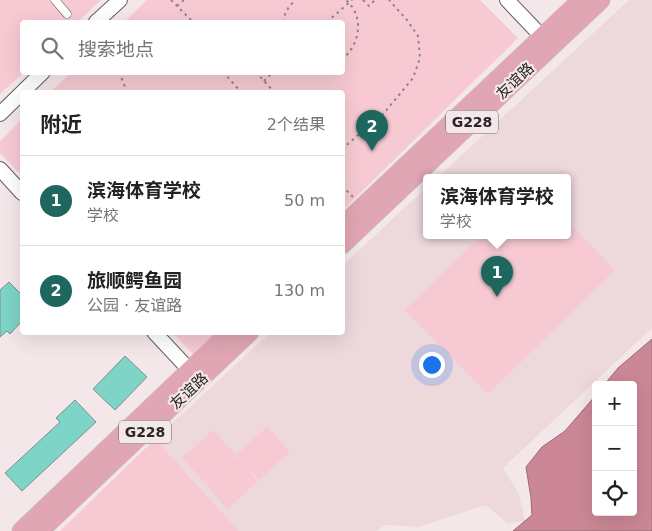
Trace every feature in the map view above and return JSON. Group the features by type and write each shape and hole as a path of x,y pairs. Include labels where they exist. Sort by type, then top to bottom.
{"highway":[{"name":"友谊路","path":"345,241 547,42 581,0"},
{"name":"友谊路","path":"345,223 547,42 601,0"},
{"name":"友谊路","path":"40,531 194,376 228,335"},
{"name":"友谊路","path":"21,531 194,376 246,335"}],"street":[{"path":"55,0 67,14"},
{"path":"98,20 120,0"},
{"path":"507,0 547,42"},
{"path":"25,90 41,75"},
{"path":"0,114 20,95"},
{"path":"0,169 20,191"},
{"path":"157,335 194,376"}],"path":[{"path":"171,0 191,20"},
{"path":"177,6 184,0"},
{"path":"283,20 292,3 296,0"},
{"path":"345,57 355,46 359,33 356,14 346,0"},
{"path":"329,20 352,0"},
{"path":"363,0 369,6 376,0"},
{"path":"345,146 384,113 413,78 420,58 418,36 408,20 389,0"},
{"path":"120,75 126,90"},
{"path":"226,75 239,90"},
{"path":"258,75 272,90"},
{"path":"264,82 270,75"}],"shaded area":[{"path":"0,0 101,0 79,20 20,20 21,75 0,94"},
{"path":"147,0 480,0 518,38 345,208 345,90 52,90 69,75 345,75 345,20 126,20"},
{"path":"629,0 652,0 652,328 596,381 592,381 592,384 503,468 519,494 525,521 507,523 486,505 418,527 385,525 376,531 239,531 155,439 268,335 345,335 345,263 423,191 423,239 571,239 571,174 441,174"},
{"path":"20,121 20,174 0,153 0,141"},
{"path":"571,225 615,270 488,394 405,310 478,239 571,239"},
{"path":"175,335 215,335 194,355"},
{"path":"652,339 652,531 513,531 532,515 526,467 542,447 565,431 592,400 592,516 637,516 637,381 607,381 618,368"},
{"path":"267,427 290,452 259,480 236,455"},
{"path":"213,430 236,455 205,483 182,458"},
{"path":"155,439 239,531 60,531"},
{"path":"236,456 258,481 227,509 205,484"}],"building":[{"path":"9,282 20,293 20,323 10,334 7,331 0,337 0,290"},
{"path":"125,356 147,377 115,410 93,389"},
{"path":"75,400 96,422 22,491 5,473 60,422 56,418"}],"place":[{"name":"旅顺鳄鱼园","path":"372,151"},
{"name":"滨海体育学校","path":"497,297"}]}
